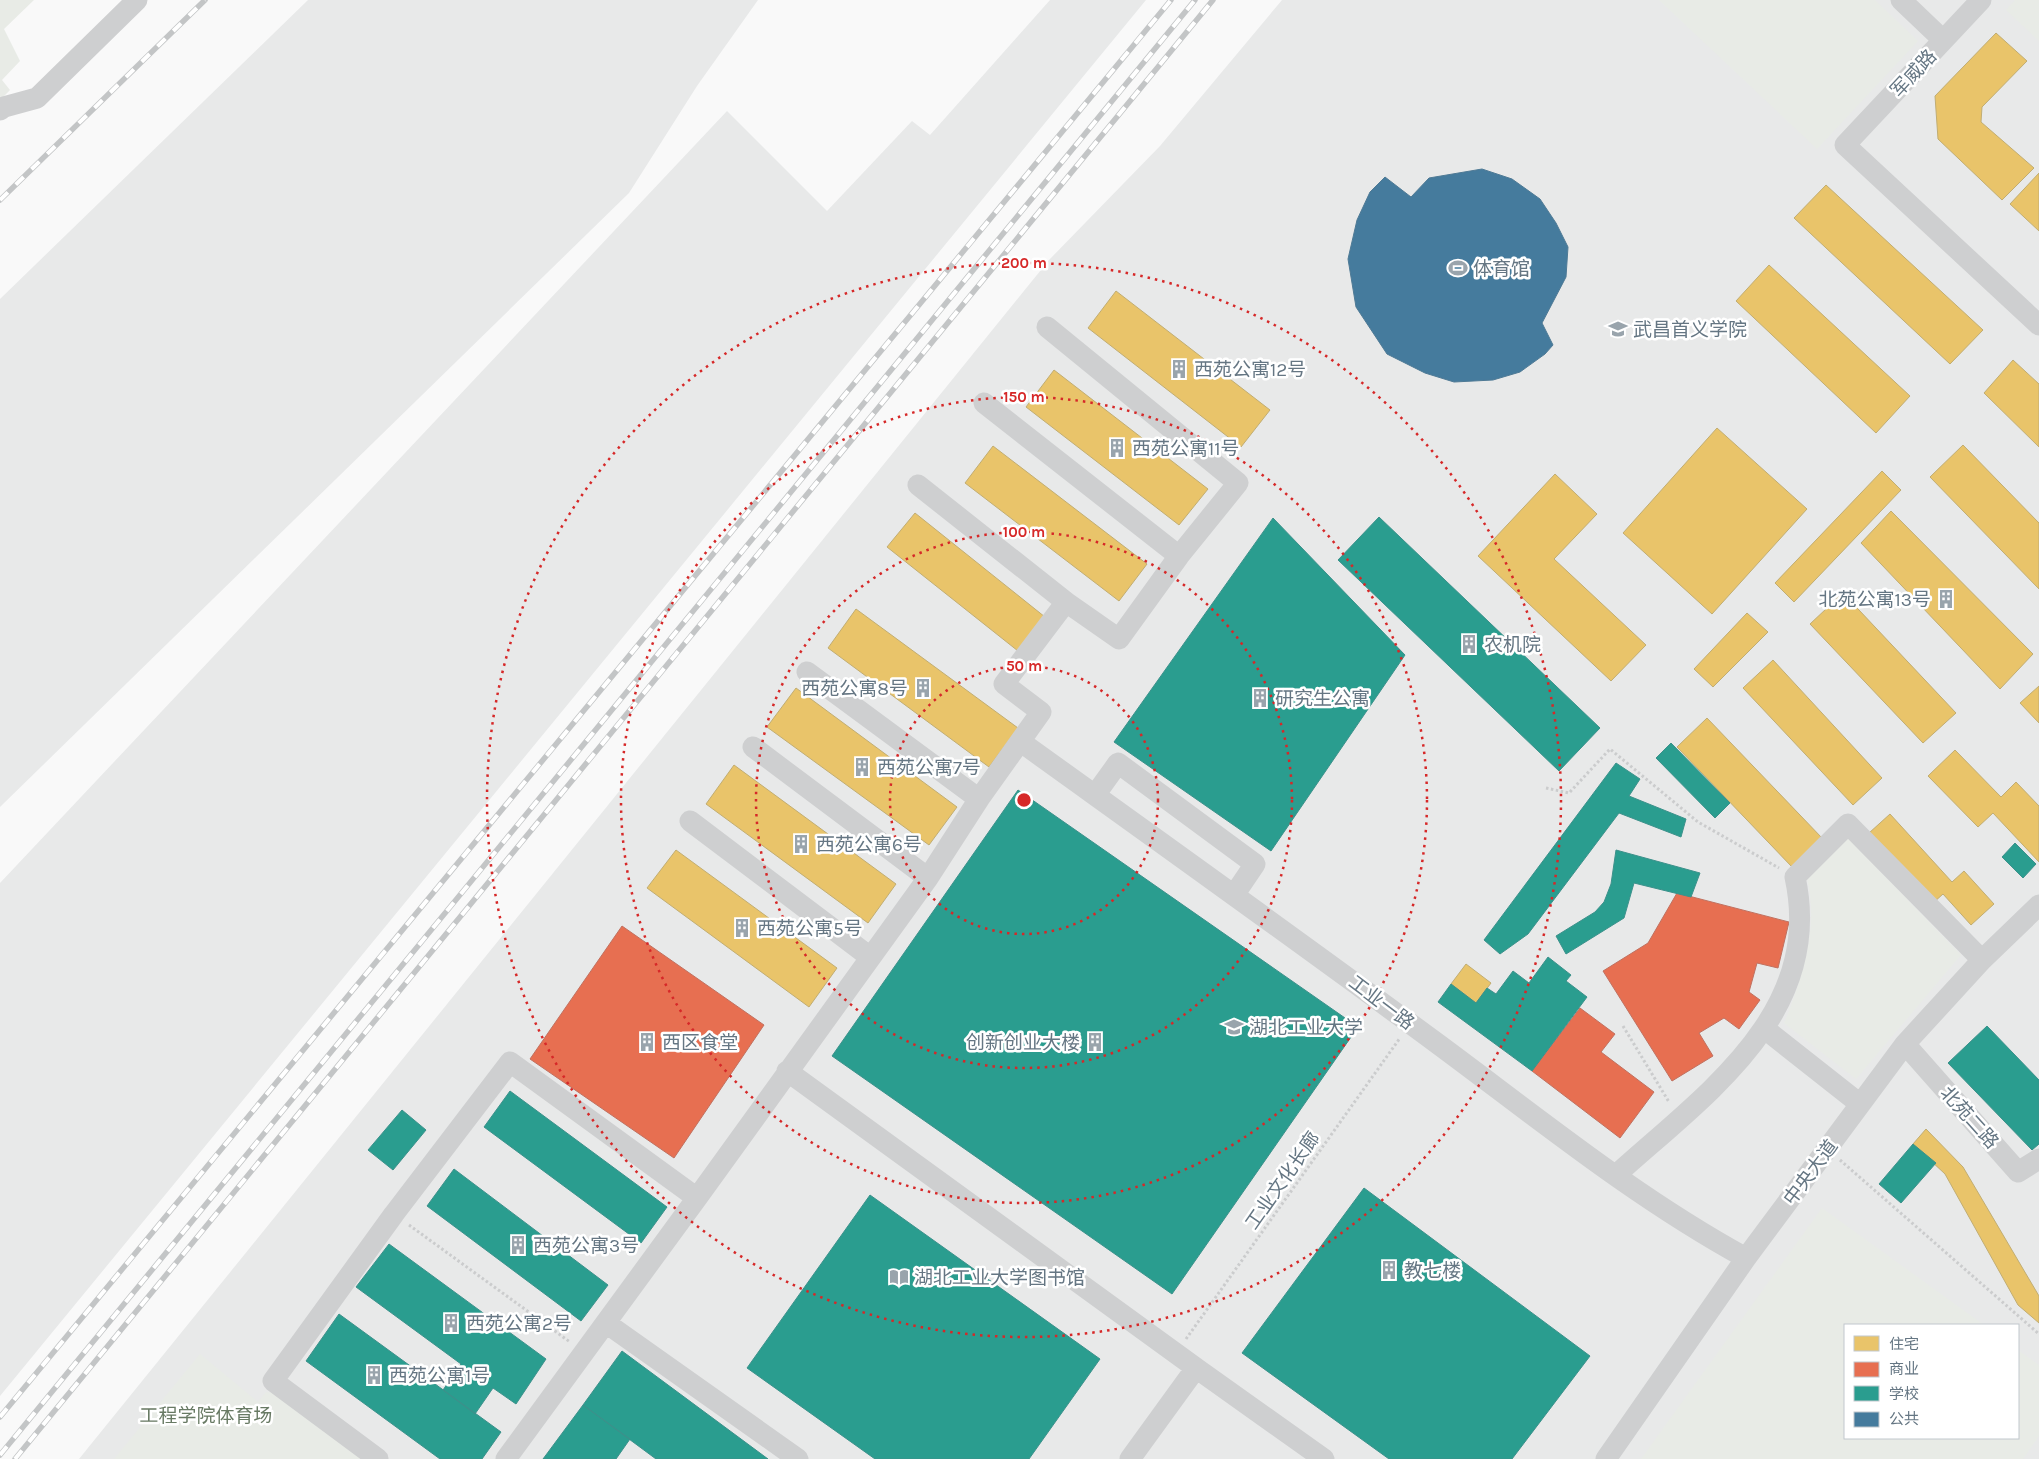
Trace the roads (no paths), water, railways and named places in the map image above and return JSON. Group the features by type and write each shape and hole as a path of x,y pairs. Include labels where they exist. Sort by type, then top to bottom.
{"street":[{"path":"0,110 4,107 37,98 137,0"},
{"path":"1901,0 1944,40"},
{"name":"军威路","path":"1981,0 1845,145 2039,325"},
{"path":"918,485 1066,602 1119,639 1179,556 1238,483 1047,328"},
{"path":"984,403 1179,556"},
{"path":"506,1459 928,878 979,799 1041,712 1004,684 1066,602"},
{"path":"807,672 979,799"},
{"name":"工业一路","path":"1021,742 1234,895 1616,1175 1694,1230 1746,1258"},
{"path":"753,747 928,878"},
{"path":"1095,795 1118,763 1255,864 1234,895"},
{"path":"690,820 870,957"},
{"path":"1616,1175 1740,1062 1765,1029 1776,1008 1796,958 1801,926 1800,901 1795,877 1848,824 1982,960"},
{"name":"中央大道","path":"1606,1459 1746,1258 1905,1044 1982,960 2039,905"},
{"path":"1765,1029 1860,1104"},
{"name":"北苑二路","path":"1905,1044 2018,1172 2039,1160"},
{"path":"378,1459 273,1381 394,1214 510,1062 697,1198"},
{"path":"787,1071 1324,1459"},
{"path":"606,1322 798,1459"},
{"path":"1130,1459 1196,1368"}],"railway":[{"path":"0,200 205,0"},
{"path":"0,1417 1171,0"},
{"path":"0,1455 1195,0"},
{"path":"15,1459 1213,0"}],"place":[{"name":"体育馆","path":"1458,268"},
{"name":"武昌首义学院","path":"1618,329"},
{"name":"西苑公寓12号","path":"1179,369"},
{"name":"西苑公寓11号","path":"1117,448"},
{"name":"北苑公寓13号","path":"1946,599"},
{"name":"农机院","path":"1469,644"},
{"name":"西苑公寓8号","path":"923,688"},
{"name":"研究生公寓","path":"1260,698"},
{"name":"西苑公寓7号","path":"862,767"},
{"name":"西苑公寓6号","path":"801,844"},
{"name":"西苑公寓5号","path":"742,928"},
{"name":"湖北工业大学","path":"1234,1027"},
{"name":"西区食堂","path":"647,1042"},
{"name":"创新创业大楼","path":"1095,1042"},
{"name":"西苑公寓3号","path":"518,1245"},
{"name":"教七楼","path":"1389,1270"},
{"name":"湖北工业大学图书馆","path":"899,1277"},
{"name":"西苑公寓2号","path":"451,1323"},
{"name":"西苑公寓1号","path":"374,1375"}],"park label":[{"name":"工程学院体育场","path":"206,1415"}]}
